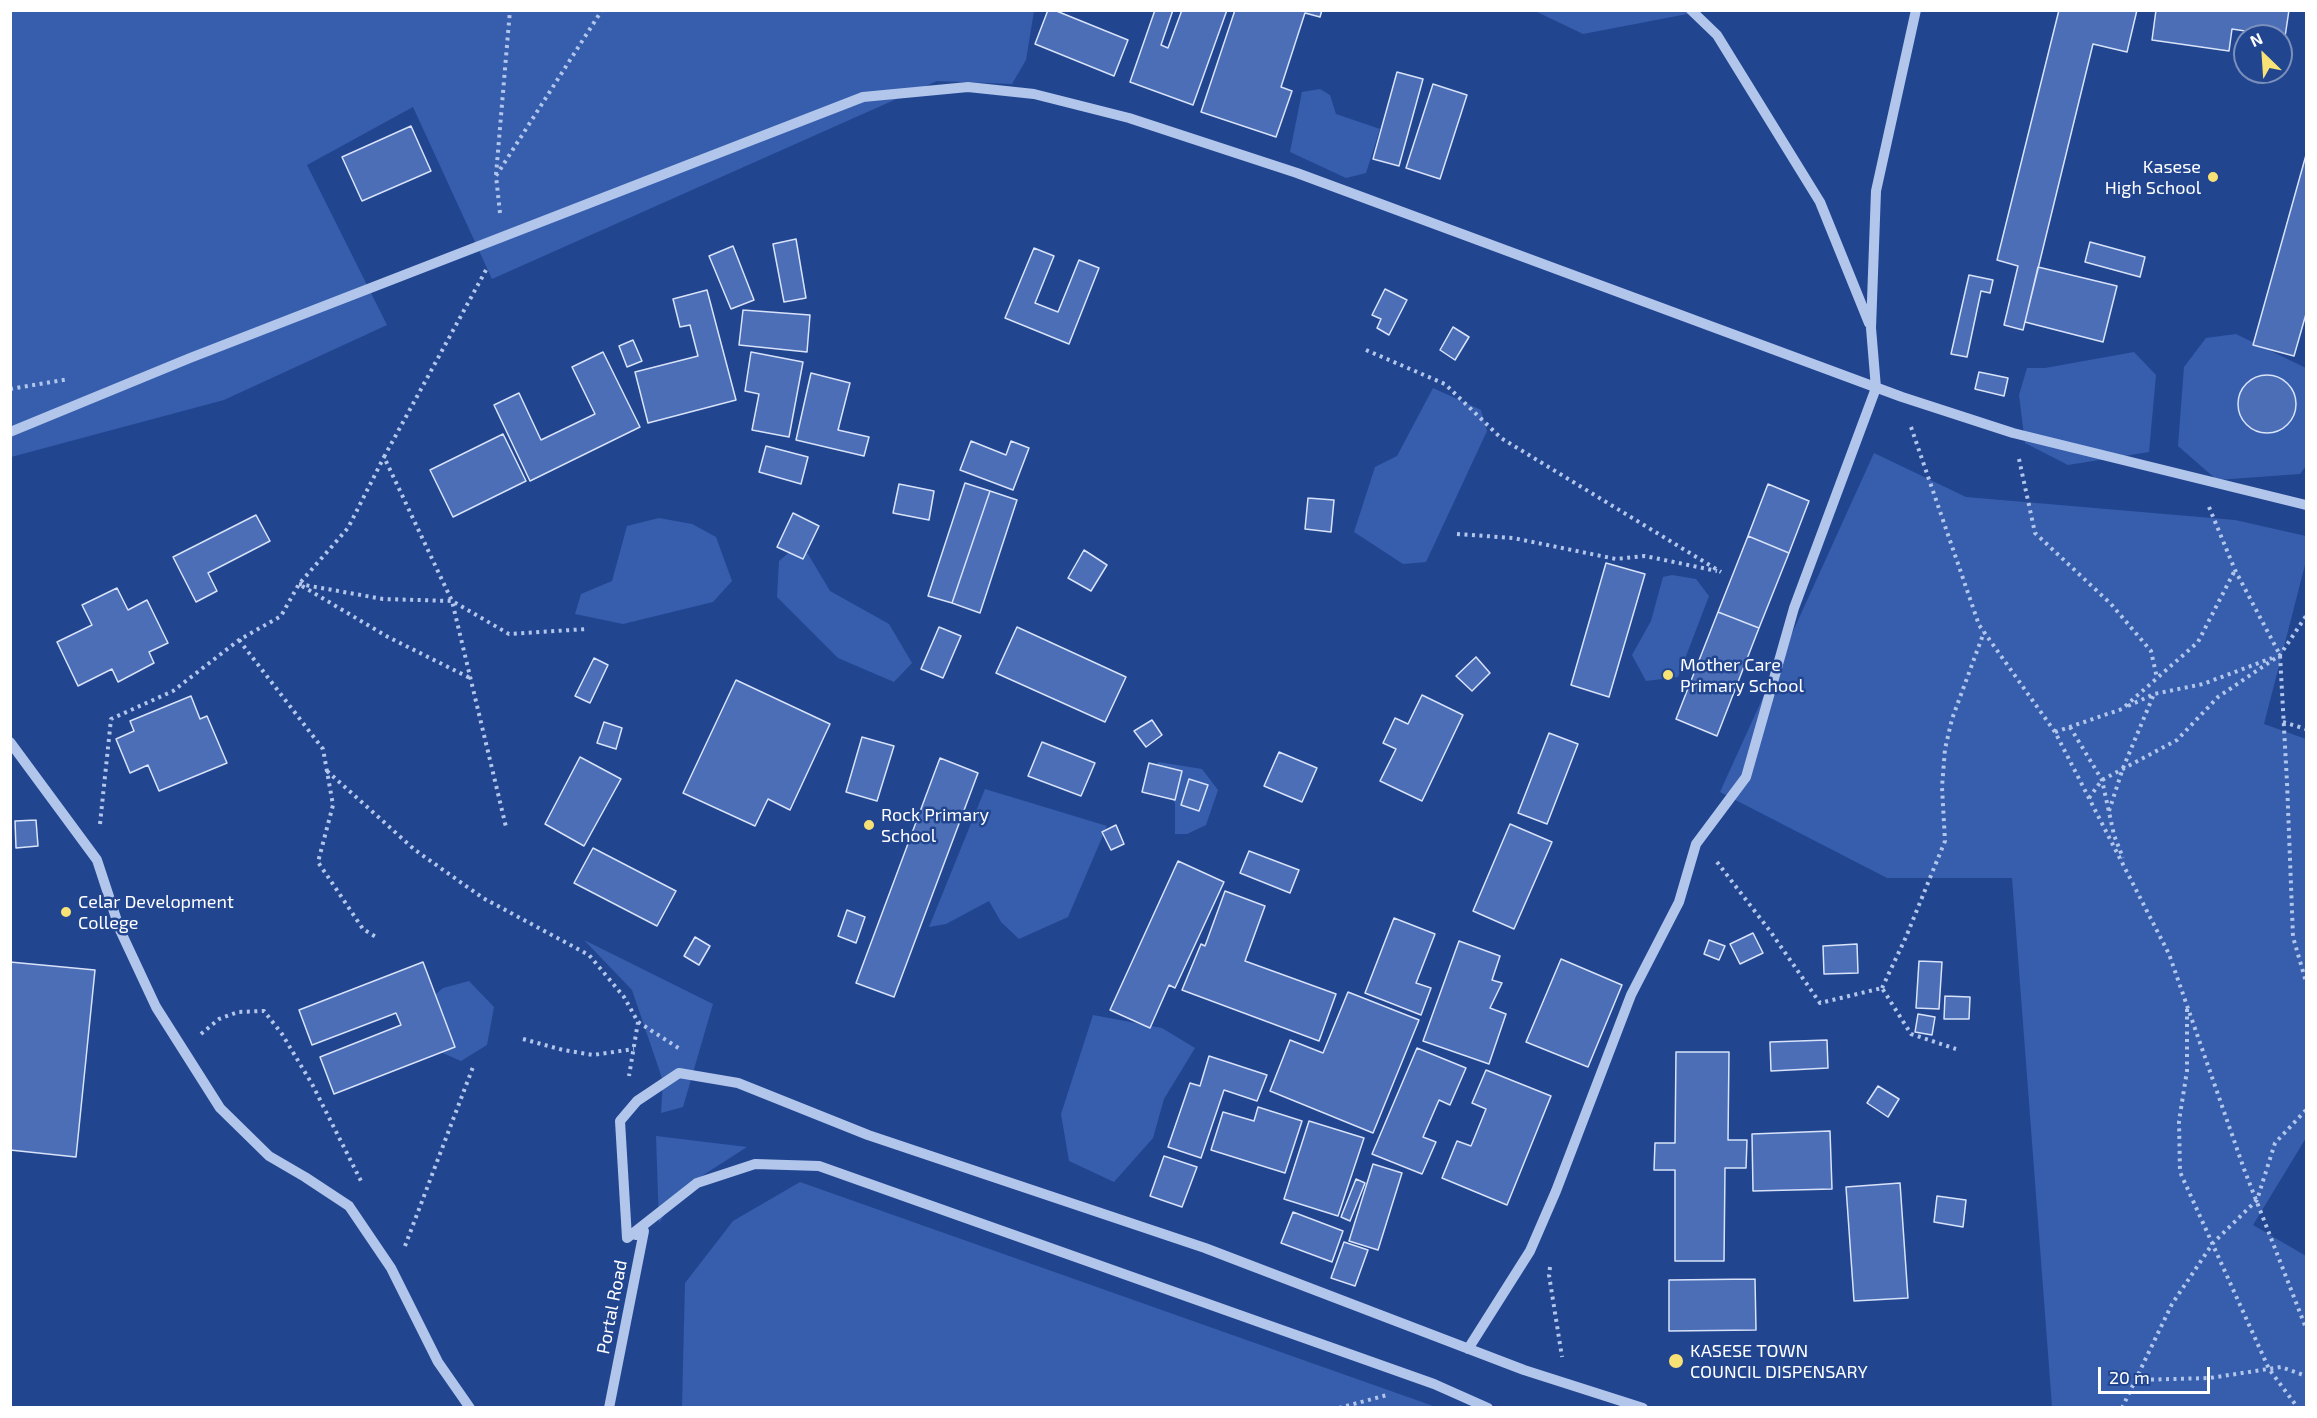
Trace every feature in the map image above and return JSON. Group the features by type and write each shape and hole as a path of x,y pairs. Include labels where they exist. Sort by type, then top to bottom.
{"street":[{"path":"1691,10 1716,35 1820,202 1871,328"},
{"path":"1468,1349 1530,1251 1560,1181 1631,994 1678,902 1696,844 1746,777 1794,608 1876,388 1871,328 1876,191 1916,10"},
{"path":"10,432 190,358 863,97 968,87 1034,94 1130,118 1297,173 1876,388 2013,434 2307,505"},
{"path":"10,742 97,860 120,930 156,1007 220,1108 269,1156 349,1206 391,1268 438,1362 470,1407"},
{"path":"627,1238 620,1120 637,1101 679,1073 738,1083 868,1135 1205,1248 1524,1370 1643,1407"},
{"path":"627,1238 697,1183 755,1164 819,1166 1434,1384 1488,1407"},
{"name":"Portal Road","path":"609,1407 644,1231 627,1238"}],"path":[{"path":"97,860 111,719 173,691 239,640 281,616 299,584 348,528 503,238 496,176 510,10"},
{"path":"496,176 602,10"},
{"path":"1366,350 1445,384 1501,438 1721,572 1645,556 1616,559 1513,538 1457,534"},
{"path":"1902,397 1979,625 2055,732 2169,954 2257,1200 2307,1328"},
{"path":"2013,434 2035,533 2111,604 2151,651 2157,678"},
{"path":"384,457 452,601 506,827"},
{"path":"2198,478 2235,570 2280,655 2293,937 2307,982"},
{"path":"2122,709 2198,642 2235,570"},
{"path":"299,584 383,599 452,601 509,634 587,629"},
{"path":"299,584 388,637 470,678"},
{"path":"2089,798 2102,780 2177,740 2218,697 2280,655 2307,616"},
{"path":"1882,988 1906,937 1945,841 1942,787 1945,749 1952,719 1984,632"},
{"path":"239,640 323,749 333,806 318,862 363,929 376,937"},
{"path":"2055,732 2122,709 2154,694 2203,684 2280,655"},
{"path":"2109,811 2123,768 2154,694"},
{"path":"2283,722 2307,729"},
{"path":"2070,727 2102,780 2114,835 2131,878"},
{"path":"327,771 415,850 483,898 589,955 624,997 638,1022 680,1049 679,1073"},
{"path":"1696,844 1720,865 1820,1002 1882,988"},
{"path":"1882,988 1911,1034 1956,1049"},
{"path":"2187,1006 2187,1071 2179,1122 2180,1172 2269,1369 2298,1407"},
{"path":"181,1049 219,1019 238,1012 264,1011 282,1034 312,1084 364,1187"},
{"path":"620,1120 638,1022"},
{"path":"523,1039 563,1050 593,1055 634,1049"},
{"path":"391,1268 400,1259 473,1067"},
{"path":"2122,1407 2172,1304 2213,1243 2257,1200 2275,1143 2307,1110"},
{"path":"1550,1265 1549,1275 1567,1383"},
{"path":"2136,1380 2210,1378 2281,1367 2307,1376"}],"shaded area":[{"path":"11,11 1034,11 1026,60 1012,84 937,81 492,279 413,107 307,165 387,325 224,400 11,457"},
{"path":"1535,11 1703,11 1583,34"},
{"path":"1320,89 1330,95 1336,114 1380,129 1366,173 1346,178 1290,152 1302,92"},
{"path":"2236,334 2306,368 2306,466 2300,474 2217,480 2178,446 2184,367 2206,338"},
{"path":"2134,352 2156,375 2149,452 2068,465 2025,443 2019,395 2027,368 2045,368"},
{"path":"1433,388 1481,410 1487,431 1426,562 1403,564 1354,532 1375,467 1397,456"},
{"path":"1874,453 1966,497 2235,520 2306,536 2306,561 2264,724 2306,739 2306,1138 2253,1225 2306,1256 2306,1407 2044,1407 2052,1406 2012,878 1887,878 1720,792"},
{"path":"659,518 692,524 716,537 732,581 713,602 623,624 575,614 581,594 612,581 627,526"},
{"path":"794,548 808,554 830,591 889,624 912,663 894,682 838,658 777,597 779,561"},
{"path":"1672,575 1696,579 1709,596 1678,677 1646,681 1632,655 1651,621 1663,577"},
{"path":"1158,762 1202,769 1218,790 1206,825 1187,834 1175,834 1175,803 1154,771"},
{"path":"985,789 1107,826 1068,917 1019,939 1001,922 989,901 946,924 929,927"},
{"path":"584,940 713,1004 683,1107 661,1113 663,1081 632,990"},
{"path":"469,981 494,1007 487,1045 461,1061 438,1051 429,1000 443,988"},
{"path":"1093,1015 1162,1028 1195,1048 1164,1099 1153,1138 1114,1182 1069,1161 1061,1114"},
{"path":"656,1136 747,1147 683,1188 659,1223"},
{"path":"800,1182 1436,1407 682,1407 685,1283 733,1221"}],"building":[{"path":"1048,10 1054,10 1128,40 1114,76 1035,44"},
{"path":"1155,10 1173,10 1161,45 1168,48 1182,10 1227,10 1193,105 1130,82"},
{"path":"1235,10 1322,10 1320,17 1305,13 1281,87 1292,91 1276,137 1201,112"},
{"path":"2059,10 2137,10 2127,52 2093,44 2023,330 2004,325 2018,266 1997,260"},
{"path":"2156,10 2289,10 2287,24 2233,24 2229,51 2152,40"},
{"path":"1397,72 1423,79 1399,166 1373,159"},
{"path":"1433,84 1467,95 1440,179 1406,168"},
{"path":"411,126 431,171 362,201 342,157"},
{"path":"2306,155 2306,314 2294,356 2253,345"},
{"path":"796,239 806,298 784,302 773,244"},
{"path":"2090,242 2145,257 2140,277 2085,262"},
{"path":"733,246 754,300 731,309 709,256"},
{"path":"1034,248 1054,256 1035,303 1058,312 1079,260 1099,268 1069,344 1005,318"},
{"path":"2038,267 2117,286 2103,342 2025,322"},
{"path":"1969,275 1993,280 1990,293 1981,291 1967,357 1951,354"},
{"path":"1385,289 1407,300 1389,335 1377,328 1381,319 1372,315"},
{"path":"707,290 736,400 648,423 635,372 698,356 690,325 680,327 673,299"},
{"path":"743,310 810,315 807,352 739,345"},
{"path":"1453,327 1469,337 1455,360 1440,350"},
{"path":"633,340 642,361 627,367 619,346"},
{"path":"603,352 640,427 530,481 494,405 519,393 541,440 595,414 572,367"},
{"path":"751,352 803,362 789,437 752,430 759,394 745,391"},
{"path":"1979,372 2008,378 2004,396 1975,389"},
{"path":"811,373 850,383 838,430 869,437 864,456 796,440"},
{"path":"2261,375 2273,375 2288,383 2296,398 2296,410 2288,425 2273,433 2261,433 2246,425 2238,410 2238,398 2246,383"},
{"path":"503,434 526,481 453,517 430,470"},
{"path":"971,441 1006,455 1011,441 1029,448 1013,490 960,470"},
{"path":"766,446 808,457 801,484 759,472"},
{"path":"965,483 990,491 952,603 928,596"},
{"path":"899,484 934,491 929,520 893,513"},
{"path":"1768,484 1809,501 1789,553 1748,536"},
{"path":"990,491 1017,500 980,613 952,603"},
{"path":"1308,498 1334,500 1331,532 1305,529"},
{"path":"793,513 819,526 803,559 777,547"},
{"path":"256,515 270,541 208,573 217,591 196,602 173,557"},
{"path":"1748,536 1789,553 1759,628 1718,612"},
{"path":"1084,550 1107,565 1091,591 1068,578"},
{"path":"1606,563 1645,574 1609,697 1571,685"},
{"path":"117,588 128,610 147,600 168,643 149,652 154,663 118,682 112,669 78,686 57,642 92,625 82,605"},
{"path":"1718,612 1759,628 1717,736 1676,719"},
{"path":"939,627 961,636 943,678 921,669"},
{"path":"1017,627 1126,677 1105,722 996,673"},
{"path":"1476,657 1490,673 1472,691 1456,676"},
{"path":"594,658 608,665 590,703 575,696"},
{"path":"736,680 830,724 790,810 768,799 755,826 683,793"},
{"path":"1422,695 1463,715 1422,801 1380,781 1396,749 1383,743 1395,718 1408,724"},
{"path":"191,696 200,719 207,716 227,763 159,791 148,765 130,773 116,739 134,731 130,721"},
{"path":"1152,720 1162,735 1146,747 1134,731"},
{"path":"604,722 622,728 616,749 597,743"},
{"path":"1549,733 1578,744 1547,824 1518,813"},
{"path":"862,737 894,746 877,801 846,792"},
{"path":"1042,742 1095,763 1081,796 1028,776"},
{"path":"1279,752 1317,768 1302,802 1264,786"},
{"path":"580,757 621,779 584,846 545,824"},
{"path":"940,758 978,773 894,997 856,983"},
{"path":"1149,763 1182,771 1175,800 1142,792"},
{"path":"1189,779 1208,785 1199,811 1181,805"},
{"path":"36,820 38,846 16,848 15,821"},
{"path":"1510,824 1552,842 1514,929 1473,911"},
{"path":"1116,825 1124,844 1111,850 1102,832"},
{"path":"593,848 676,891 657,926 574,883"},
{"path":"1249,851 1299,870 1290,893 1240,873"},
{"path":"1178,861 1224,882 1175,988 1169,985 1150,1028 1110,1010"},
{"path":"1225,891 1265,906 1245,961 1336,994 1319,1041 1182,990 1201,944 1205,946"},
{"path":"847,910 865,917 856,943 838,936"},
{"path":"1394,918 1435,934 1416,983 1431,988 1421,1015 1365,993"},
{"path":"1753,933 1763,953 1740,964 1730,944"},
{"path":"695,937 710,946 699,965 684,956"},
{"path":"1709,940 1725,946 1719,960 1704,954"},
{"path":"1459,941 1500,956 1492,980 1502,983 1490,1008 1506,1014 1489,1064 1423,1041"},
{"path":"1857,944 1858,973 1824,974 1823,946"},
{"path":"1561,959 1622,985 1588,1067 1526,1042"},
{"path":"1919,961 1942,962 1939,1009 1916,1008"},
{"path":"10,962 95,970 76,1157 10,1150"},
{"path":"423,962 455,1047 334,1094 320,1057 401,1025 396,1013 312,1045 299,1010"},
{"path":"1348,992 1419,1020 1373,1133 1270,1091 1290,1040 1323,1053"},
{"path":"1945,996 1970,997 1969,1019 1944,1019"},
{"path":"1918,1014 1935,1017 1932,1035 1915,1032"},
{"path":"1827,1040 1828,1068 1771,1071 1770,1042"},
{"path":"1417,1048 1466,1068 1450,1105 1439,1100 1423,1137 1436,1142 1422,1174 1372,1154"},
{"path":"1676,1052 1729,1052 1728,1140 1747,1140 1746,1168 1725,1168 1724,1261 1675,1261 1675,1170 1654,1170 1655,1143 1675,1143"},
{"path":"1209,1056 1267,1075 1257,1101 1224,1090 1201,1158 1168,1147 1190,1083 1200,1086"},
{"path":"1486,1070 1551,1096 1507,1205 1442,1178 1457,1141 1471,1146 1486,1109 1472,1103"},
{"path":"1878,1086 1899,1099 1888,1117 1867,1103"},
{"path":"1258,1107 1302,1121 1285,1173 1211,1150 1223,1112 1254,1121"},
{"path":"1309,1121 1364,1138 1338,1216 1284,1199"},
{"path":"1830,1131 1832,1189 1753,1191 1752,1134"},
{"path":"1164,1156 1197,1167 1182,1207 1150,1196"},
{"path":"1373,1164 1402,1173 1378,1250 1349,1241"},
{"path":"1356,1179 1365,1183 1350,1221 1341,1217"},
{"path":"1900,1183 1908,1298 1854,1301 1846,1187"},
{"path":"1937,1196 1966,1200 1963,1227 1934,1222"},
{"path":"1293,1212 1343,1231 1332,1262 1281,1243"},
{"path":"1344,1242 1368,1250 1355,1286 1331,1278"},
{"path":"1755,1279 1756,1330 1669,1331 1669,1280"}],"place":[{"name":"Kasese High School","path":"2213,177"},
{"name":"Mother Care Primary School","path":"1668,675"},
{"name":"Rock Primary School","path":"869,825"},
{"name":"Celar Development College","path":"66,912"},
{"name":"KASESE TOWN COUNCIL DISPENSARY","path":"1676,1361"}]}
